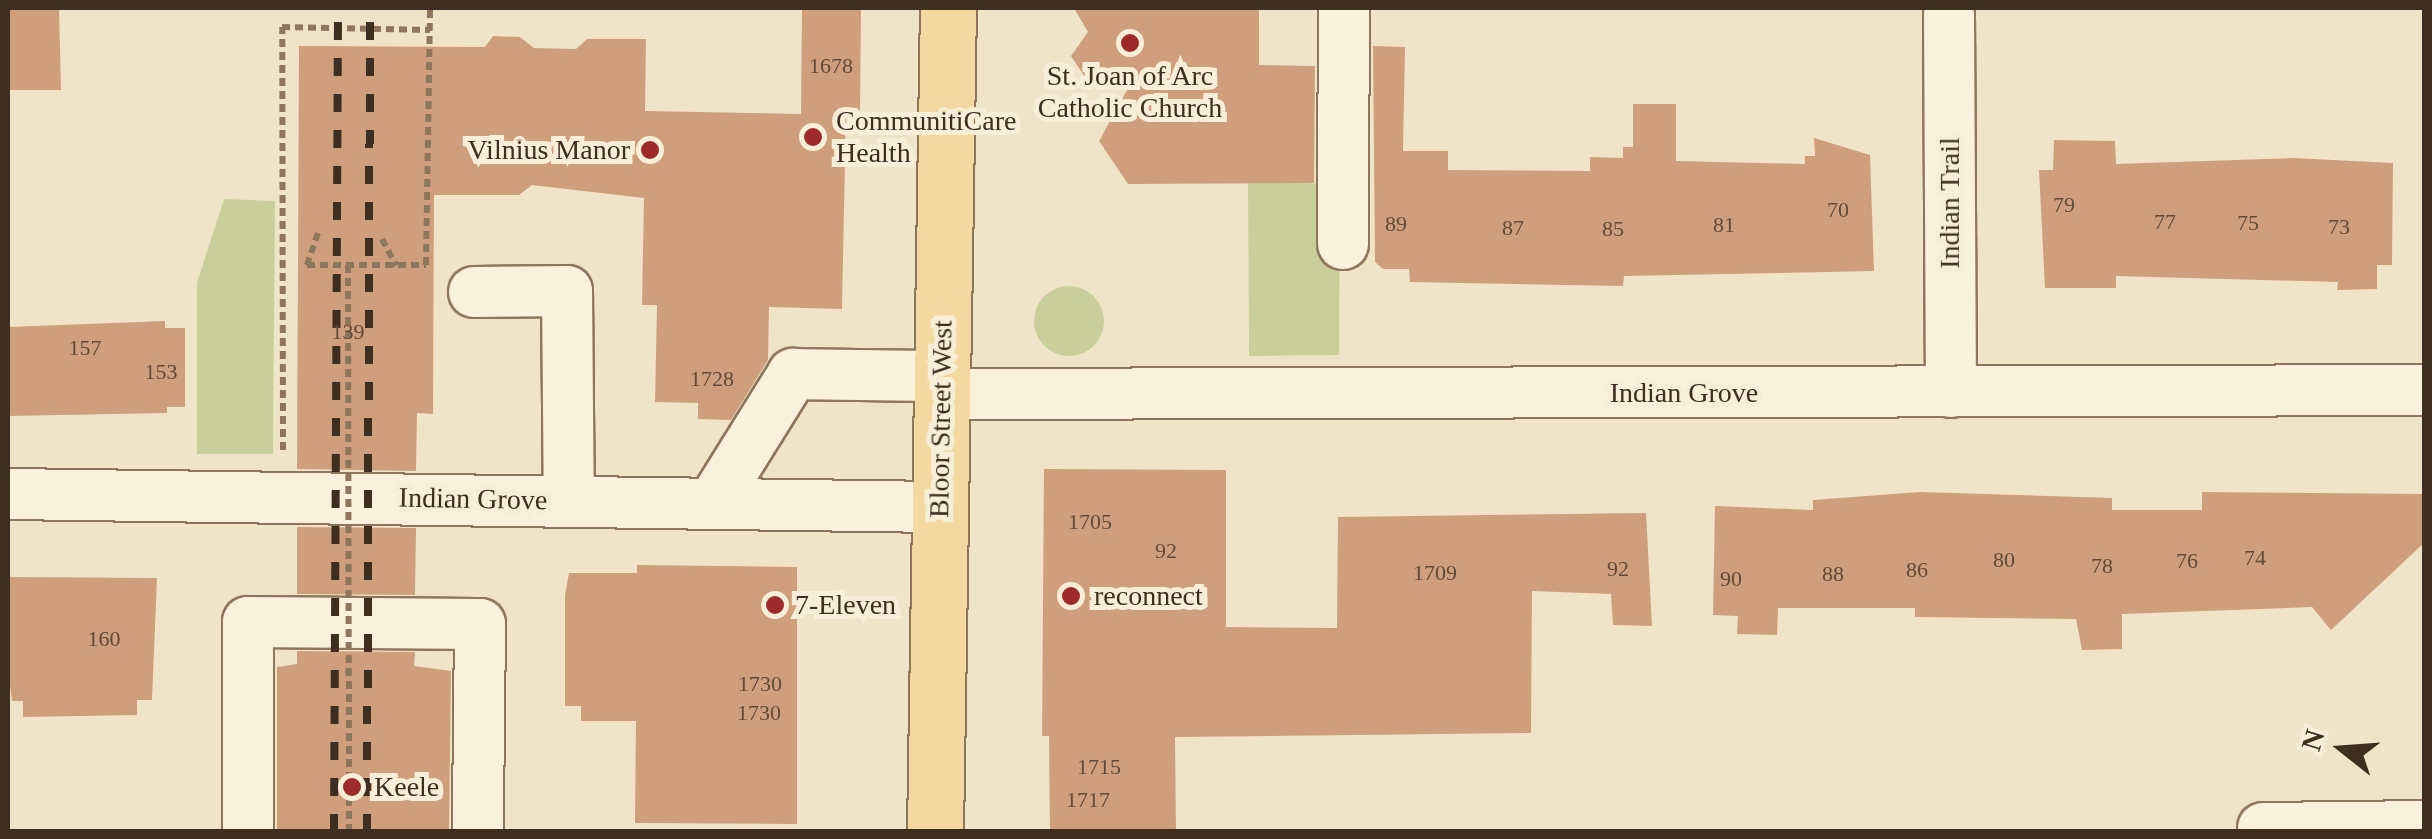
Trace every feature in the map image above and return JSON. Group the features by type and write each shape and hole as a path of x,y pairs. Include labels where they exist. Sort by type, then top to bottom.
{"main road":[{"name":"Bloor Street West","path":"935,832 948,8"}],"street":[{"path":"1343,244 1344,8"},
{"name":"Indian Trail","path":"1950,10 1951,392"},
{"path":"474,292 568,291 568,500"},
{"name":"Indian Grove","path":"714,501 793,374 943,385 1951,392 2424,390"},
{"name":"Indian Grove","path":"8,494 939,506"},
{"path":"248,832 248,622 480,624 478,832"},
{"path":"2263,828 2424,826"}],"path":[{"path":"318,233 307,265 426,265 430,8"},
{"path":"284,462 282,27 430,30"},
{"path":"382,239 396,265"},
{"path":"348,265 348,832"}],"green space":[{"path":"1248,182 1340,184 1339,355 1249,356"},
{"path":"224,199 275,201 273,454 197,454 197,283"},
{"path":"1069,286 1094,296 1104,321 1094,346 1069,356 1044,346 1034,321 1044,296"}],"building":[{"path":"8,8 59,8 61,90 8,90"},
{"path":"802,8 861,8 860,110 846,110 842,309 769,307 768,360 731,420 698,419 698,403 655,402 657,305 642,305 644,198 532,185 519,195 434,195 433,414 417,413 416,471 297,469 299,46 485,47 493,36 520,37 534,48 576,49 587,39 646,39 645,111 801,114"},
{"path":"1074,8 1259,8 1259,65 1315,66 1314,183 1128,184 1099,141 1132,81 1089,83 1071,56 1088,32"},
{"path":"1373,46 1405,47 1403,151 1448,151 1448,170 1590,171 1590,157 1623,158 1623,147 1633,147 1633,104 1676,104 1676,161 1805,164 1805,156 1815,156 1814,138 1870,155 1874,271 1624,276 1623,286 1410,282 1409,269 1383,269 1375,262"},
{"path":"2054,140 2115,141 2116,164 2293,158 2393,163 2392,265 2377,265 2377,289 2337,290 2338,282 2116,276 2116,288 2045,288 2039,170 2053,170"},
{"path":"165,321 165,328 185,328 185,407 167,407 167,413 8,416 8,327"},
{"path":"1044,469 1226,470 1226,627 1337,628 1338,517 1646,513 1652,626 1613,625 1611,594 1532,591 1531,733 1175,737 1176,832 1050,832 1049,736 1042,736"},
{"path":"1920,492 2112,498 2112,510 2202,510 2202,492 2424,494 2424,543 2331,630 2312,607 2122,614 2122,649 2082,650 2076,619 1915,617 1915,608 1778,608 1777,635 1737,634 1738,616 1713,615 1715,506 1813,510 1813,500"},
{"path":"297,527 416,528 415,595 297,594"},
{"path":"637,565 797,567 797,824 635,823 636,721 581,721 581,706 565,706 565,595 569,573 637,573"},
{"path":"8,577 157,578 152,700 137,700 137,715 23,717 23,701 12,701 8,669"},
{"path":"297,651 415,652 414,666 451,671 449,832 277,832 277,667 297,664"}],"railway":[{"path":"334,832 338,8"},
{"path":"367,832 370,8"}],"place":[{"name":"St. Joan of Arc Catholic Church","path":"1130,43"},
{"name":"CommunitiCare Health","path":"813,137"},
{"name":"Vilnius Manor","path":"650,150"},
{"name":"reconnect","path":"1071,596"},
{"name":"7-Eleven","path":"775,605"},
{"name":"Keele","path":"352,787"}]}
